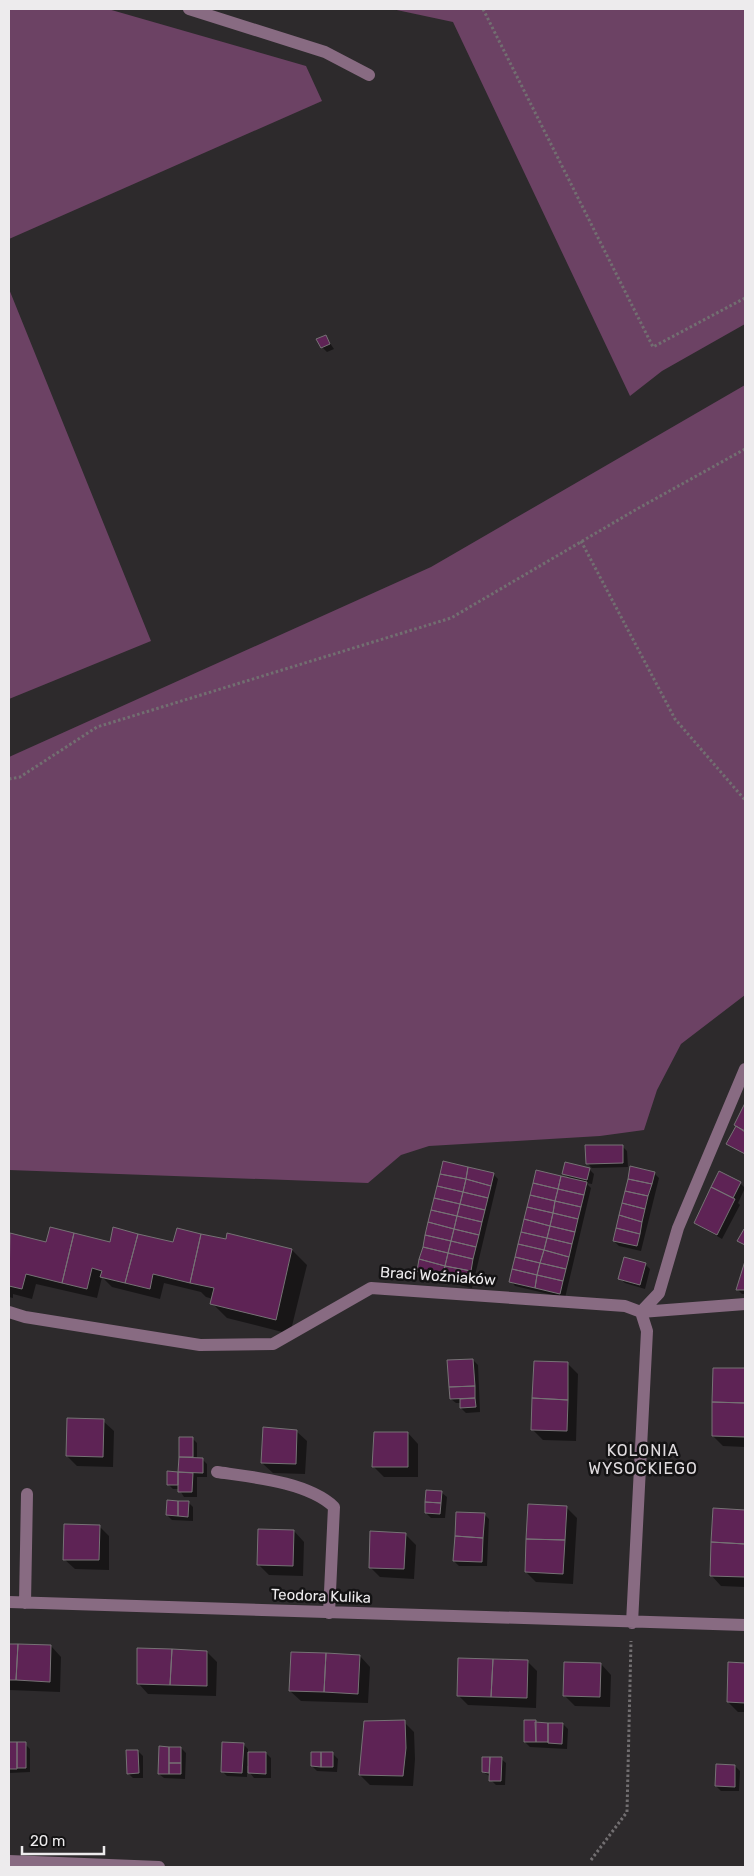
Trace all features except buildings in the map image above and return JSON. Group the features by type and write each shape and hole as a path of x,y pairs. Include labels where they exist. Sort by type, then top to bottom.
{"street":[{"path":"189,9 325,52 369,74"},
{"path":"632,1623 647,1331 641,1312 659,1293 678,1228 745,1069"},
{"name":"Braci Woźniaków","path":"9,1312 25,1317 200,1345 273,1344 371,1288 625,1306 641,1312 745,1304"},
{"path":"217,1472 259,1478 314,1493 334,1507 329,1613"},
{"path":"25,1602 27,1494"},
{"name":"Teodora Kulika","path":"9,1602 632,1623 745,1625"},
{"path":"9,1861 159,1867"}],"path":[{"path":"483,9 653,347 745,298"},
{"path":"9,779 20,777 97,727 451,618 581,541 745,449"},
{"path":"581,541 675,719 745,800"},
{"path":"590,1860 627,1812 632,1623"}],"shaded area":[{"path":"9,9 108,9 306,66 322,101 9,239"},
{"path":"392,9 745,9 745,324 662,371 630,396 453,22"},
{"path":"9,289 151,641 9,699"},
{"path":"745,385 745,995 681,1044 657,1090 644,1130 600,1136 429,1146 401,1155 368,1183 9,1170 9,757 431,567"}],"district":[{"name":"KOLONIA WYSOCKIEGO","path":"643,1459"}]}
